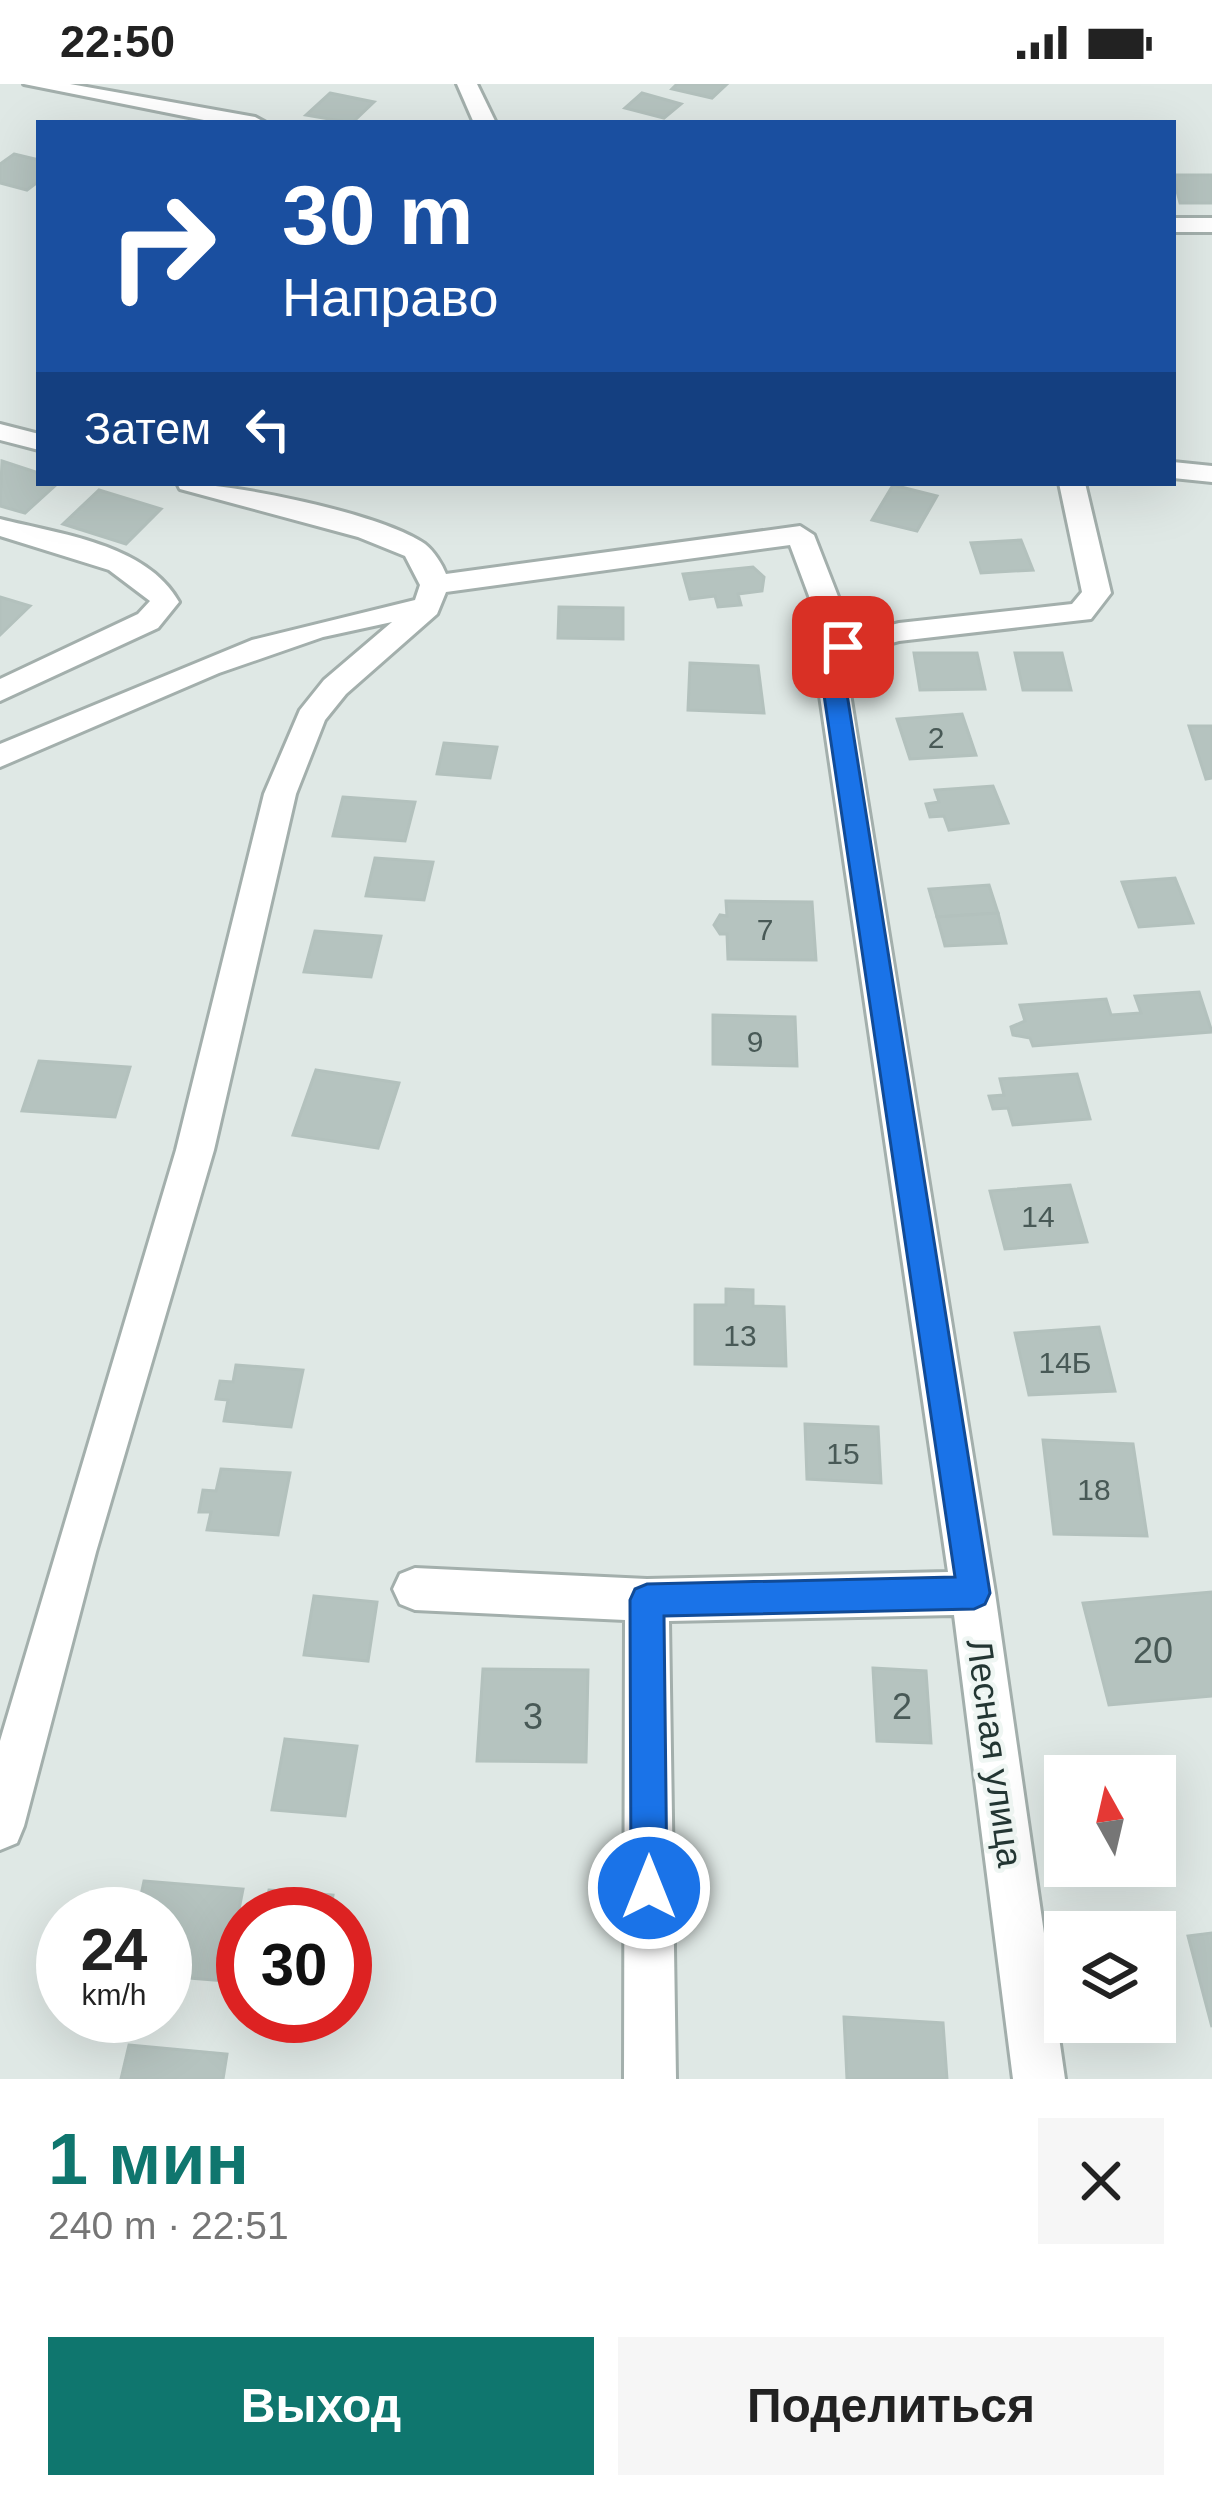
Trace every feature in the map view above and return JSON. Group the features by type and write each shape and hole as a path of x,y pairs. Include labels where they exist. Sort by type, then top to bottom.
{"street":[{"path":"34,84 238,120"},
{"path":"467,84 484,120"},
{"path":"1176,226 1212,225"},
{"path":"0,432 36,441"},
{"path":"1176,470 1212,474"},
{"path":"0,1826 74,1552 195,1150 280,794 311,717 335,687 431,596 430,567 416,550 368,531 201,486"},
{"path":"0,756 209,664 356,616 431,596 800,535 843,647 899,632 1081,612 1097,592 1073,486"},
{"path":"0,526 140,571 163,592 165,602 148,621 0,691"},
{"name":"Лесная улица","path":"843,647 832,675 974,1593 1039,2079"},
{"path":"415,1589 647,1600 974,1593"},
{"path":"647,1600 650,2079"}],"building":[{"path":"677,84 727,84 712,98 672,89"},
{"path":"330,93 374,102 355,120 306,115"},
{"path":"642,93 681,104 664,118 625,108"},
{"path":"14,154 36,159 36,183 27,190 0,183 0,164"},
{"path":"1176,175 1212,175 1212,203 1180,203"},
{"path":"2,461 36,472 36,486 55,486 25,513 0,506"},
{"path":"892,486 937,496 917,531 872,520"},
{"path":"99,490 161,509 126,544 63,524"},
{"path":"1021,540 1033,570 981,573 971,543"},
{"path":"753,567 764,577 762,591 738,594 741,605 718,607 715,596 690,599 683,574"},
{"path":"0,597 30,606 0,635"},
{"path":"559,607 623,608 623,639 558,638"},
{"path":"914,653 977,653 985,689 920,690"},
{"path":"1015,653 1062,653 1071,690 1023,690"},
{"path":"690,663 758,666 764,713 688,710"},
{"path":"962,714 976,755 910,759 897,719"},
{"path":"1189,726 1212,726 1212,778 1206,779"},
{"path":"444,743 497,747 490,778 437,774"},
{"path":"993,786 1008,823 949,830 944,816 930,817 926,804 939,802 935,790"},
{"path":"343,797 415,802 405,841 333,836"},
{"path":"375,858 433,862 424,900 366,896"},
{"path":"1175,878 1193,923 1139,927 1122,882"},
{"path":"989,885 998,913 937,917 929,889"},
{"path":"726,901 812,902 816,960 728,959 727,934 720,934 714,925 720,915 727,916"},
{"path":"998,913 1006,943 945,946 937,917"},
{"path":"315,931 381,936 371,977 304,972"},
{"path":"1199,992 1212,1032 1033,1046 1030,1038 1013,1035 1011,1027 1025,1021 1020,1005 1106,999 1111,1015 1141,1013 1135,996"},
{"path":"713,1015 795,1017 797,1066 713,1064"},
{"path":"39,1061 130,1067 115,1117 22,1111"},
{"path":"316,1070 399,1083 378,1148 293,1135"},
{"path":"1077,1074 1090,1119 1013,1125 1008,1108 993,1109 989,1096 1004,1095 1000,1079"},
{"path":"1070,1185 1087,1242 1005,1249 990,1191"},
{"path":"726,1289 753,1290 753,1306 784,1307 786,1366 695,1364 695,1305 726,1305"},
{"path":"1099,1327 1115,1391 1029,1395 1015,1333"},
{"path":"236,1365 303,1370 291,1427 224,1421 228,1400 216,1399 220,1381 233,1382"},
{"path":"805,1424 878,1427 881,1483 807,1479"},
{"path":"1043,1440 1133,1444 1147,1536 1054,1534"},
{"path":"221,1469 290,1473 278,1535 207,1530 211,1512 199,1512 203,1490 216,1491"},
{"path":"1212,1592 1212,1696 1109,1705 1083,1603"},
{"path":"314,1596 377,1602 368,1661 304,1655"},
{"path":"873,1668 926,1671 931,1743 877,1741"},
{"path":"483,1669 588,1670 586,1762 477,1761"},
{"path":"285,1739 357,1746 345,1816 272,1810"},
{"path":"144,1881 218,1887 216,1980 192,1978 192,1887 143,1887"},
{"path":"1212,1933 1212,2027 1188,1936"},
{"path":"844,2017 943,2023 947,2079 847,2079"},
{"path":"129,2045 227,2054 223,2079 121,2079"}],"route":[{"path":"649,1888 647,1600 974,1593 832,675 843,647"}]}
